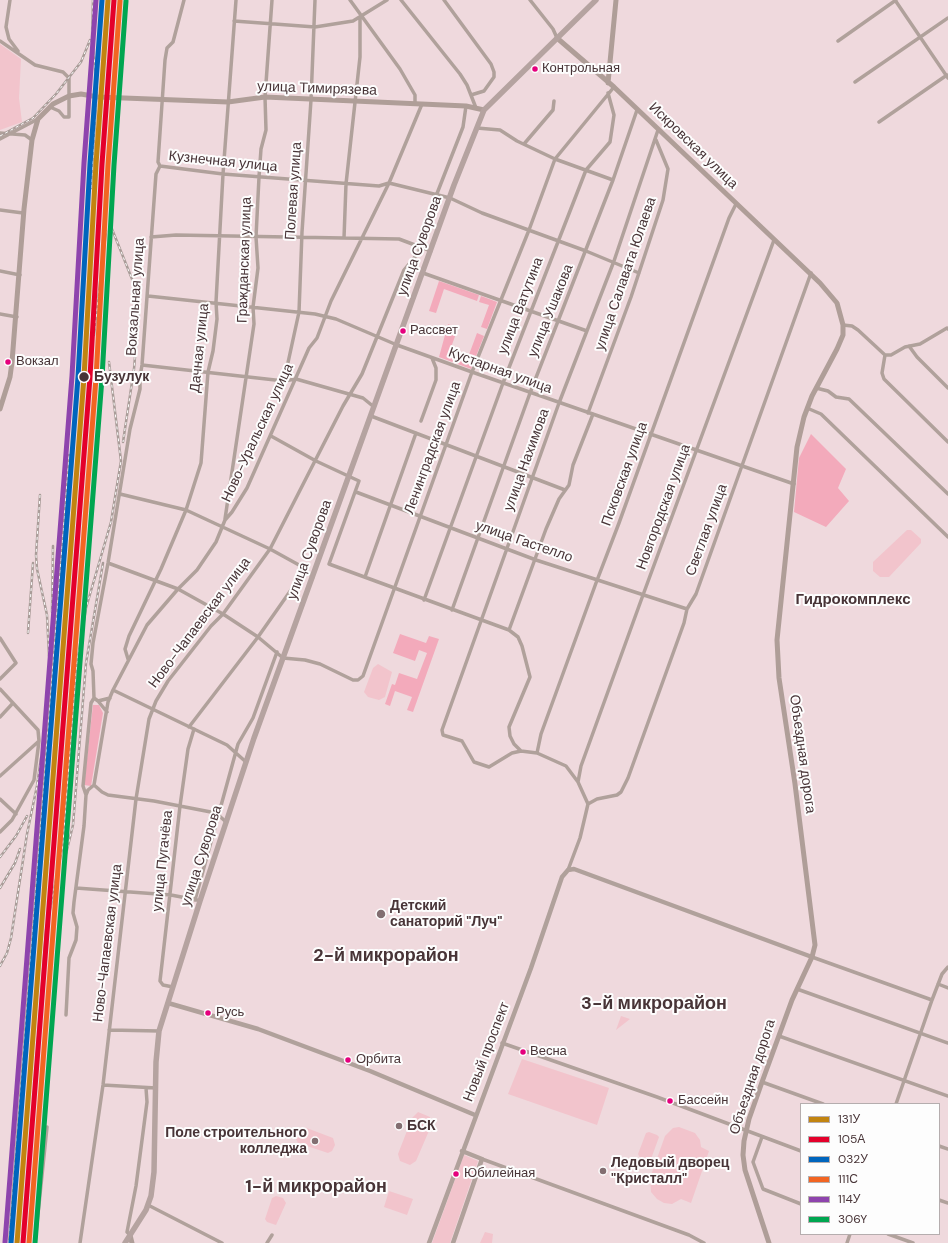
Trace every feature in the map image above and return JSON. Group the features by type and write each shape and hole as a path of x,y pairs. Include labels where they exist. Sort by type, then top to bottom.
{"main road":[{"path":"608,82 616,0"},
{"path":"484,110 593,1"},
{"name":"Искровская улица","path":"557,38 614,87 774,240 811,273"},
{"name":"улица Тимирязева","path":"69,96 81,94 101,97 228,102 265,97 466,106 484,110"},
{"path":"0,409 10,378 17,317 23,213 32,140 38,119 50,107 69,96"},
{"name":"улица Суворова","path":"125,1243 148,1205 151,1196 154,1172 159,1031 198,900 283,658 450,198 484,110"},
{"path":"811,273 830,292 837,303 844,325"},
{"name":"Объездная дорога","path":"769,1243 745,1170 743,1155 746,1130 779,1036 797,989 812,958 815,945 777,658 777,640 797,447 807,408 843,335 844,325"},
{"path":"130,1235 132,1243"}],"street":[{"path":"10,0 6,26 10,39 19,54"},
{"name":"Вокзальная улица","path":"86,795 83,786 91,703 94,698 93,671 91,664 92,650 130,429 140,389 156,174 160,166 158,162 161,99 167,48 173,42 184,0"},
{"name":"Дачная улица","path":"128,659 125,649 126,643 156,580 186,510 201,463 208,372 214,347 217,319 216,302 219,236 236,0"},
{"name":"Гражданская улица","path":"225,520 244,382 247,376 254,324 253,307 258,268 256,237 259,177 261,149 266,130 265,97 272,0"},
{"name":"Полевая улица","path":"284,381 299,312 315,0"},
{"path":"350,0 360,17 400,70 415,95 415,104"},
{"path":"234,21 314,27 353,21 387,0"},
{"path":"401,0 460,74 467,85 476,108"},
{"path":"444,0 490,64 494,72 494,77 484,91 471,95"},
{"path":"530,0 553,29 557,38"},
{"path":"838,41 895,0 948,76 878,122"},
{"path":"344,238 346,184 360,57 360,17"},
{"path":"855,82 948,18"},
{"path":"0,41 35,65 63,72 69,78 69,117 64,117 59,111 50,107"},
{"name":"Ленинградская улица","path":"283,658 305,660 320,664 353,680 358,680 363,676 472,372 529,230 555,159 614,87"},
{"name":"улица Ватутина","path":"424,600 503,383 586,170 610,142 614,115 608,93"},
{"path":"524,144 553,110 554,101"},
{"name":"Ново-Уральская улица","path":"86,795 88,790 94,785 110,698 128,659 147,625 178,589 197,570 216,542 225,520 232,512 246,488 271,436 309,348 317,338 331,301 389,183 422,104"},
{"name":"Ново-Чапаевская улица","path":"80,1243 103,1085 136,799 149,719 168,681 211,626 223,614 270,549 351,395 378,337 404,270 420,247 420,237 463,127 466,106"},
{"name":"улица Ушакова","path":"452,610 530,393 613,180 637,110"},
{"path":"0,139 38,119"},
{"path":"477,128 500,130 555,159 613,180"},
{"name":"улица Нахимова","path":"521,751 512,753 489,767 474,762 462,741 443,735 442,730 558,403 614,261 656,140 658,130"},
{"path":"0,133 24,135 32,140"},
{"name":"улица Салавата Юлаева","path":"588,413 639,272 663,200 668,169 656,140"},
{"name":"Кузнечная улица","path":"160,166 223,174 346,184 379,186 389,183 450,198 482,213 614,261 639,272"},
{"name":"Псковская улица","path":"537,753 541,734 652,434 729,218 736,204"},
{"path":"0,210 23,213"},
{"path":"151,236 176,235 399,239 431,251"},
{"name":"Новгородская улица","path":"578,782 581,766 774,240"},
{"path":"0,271 20,275"},
{"path":"423,273 587,331"},
{"name":"Светлая улица","path":"588,804 597,799 617,795 621,792 628,778 684,623 687,609 696,594 811,273"},
{"name":"Кустарная улица","path":"148,296 216,302 326,316 432,358 794,484"},
{"path":"0,314 17,317"},
{"path":"844,325 852,326 858,330 885,355"},
{"path":"885,355 922,343 947,329"},
{"path":"909,346 916,357 948,388"},
{"path":"885,355 882,373 884,380 948,442"},
{"path":"421,422 436,380 436,368 432,358"},
{"path":"142,365 284,381 296,379 363,398 374,407"},
{"path":"816,388 828,391 836,397 849,399 948,494"},
{"path":"807,408 821,414 948,537"},
{"path":"509,630 536,560 546,529 565,490 593,414"},
{"path":"371,416 476,457 532,476 565,490"},
{"path":"365,577 416,433"},
{"path":"271,436 316,461 359,481 329,564 509,630 518,637 530,676 509,727 510,736 514,744 521,751 537,753 566,766 578,782 588,804 580,838 568,870"},
{"name":"улица Гастелло","path":"356,492 536,560 687,609"},
{"path":"120,494 186,510 270,549 305,570 313,577"},
{"path":"108,563 178,589 223,614 258,637 283,658"},
{"path":"189,726 258,637 305,570"},
{"path":"0,638 16,663 0,679"},
{"path":"76,888 171,895 198,900 226,784 237,754 238,744 253,718 277,652"},
{"path":"0,689 38,730 39,741 34,780 16,814 0,832"},
{"path":"113,690 227,745 246,762"},
{"path":"94,698 107,712"},
{"path":"98,701 110,698"},
{"path":"0,717 13,703"},
{"name":"улица Пугачёва","path":"173,987 163,985 160,981 180,806 188,749 194,729"},
{"path":"0,776 39,741"},
{"path":"94,785 102,792 216,813 226,821"},
{"path":"66,1015 69,958 76,940 76,927 73,913 86,795"},
{"path":"0,799 16,814"},
{"path":"568,870 574,869 812,958 932,1000"},
{"name":"Новый проспект","path":"429,1243 562,877 568,870"},
{"path":"896,1103 938,984 942,974 948,967"},
{"path":"938,984 948,988"},
{"path":"797,989 948,1043"},
{"path":"168,1002 258,1029 373,1072 475,1115"},
{"path":"109,1030 159,1031"},
{"path":"779,1036 948,1096"},
{"path":"502,1043 800,1151"},
{"path":"762,1082 820,1103"},
{"path":"103,1085 156,1088"},
{"path":"130,1235 127,1232 136,1186 147,1104 146,1088"},
{"path":"35,1243 47,1127"},
{"path":"762,1137 754,1162 763,1189 800,1204"},
{"path":"462,1150 482,1159 689,1235 701,1242"},
{"path":"453,1243 482,1159"},
{"path":"148,1205 222,1243"},
{"path":"267,1243 272,1235"},
{"path":"891,1235 913,1243"}],"shaded area":[{"path":"0,44 21,59 19,98 22,122 0,130"},
{"path":"439,281 479,295 477,301 444,289 436,313 429,311"},
{"path":"481,296 497,302 487,329 481,327 489,305 479,302"},
{"path":"448,324 458,328 449,353 467,360 477,333 484,336 471,369 439,357"},
{"path":"811,434 846,469 838,488 849,501 826,527 794,512 799,458"},
{"path":"907,530 911,530 921,539 921,543 889,577 880,577 873,571 873,562"},
{"path":"400,634 426,643 429,636 439,639 413,712 407,710 412,697 395,691 390,706 385,704 392,684 395,685 399,673 417,679 427,653 419,650 415,661 393,653"},
{"path":"378,664 392,672 385,697 379,700 368,697 364,692 373,668"},
{"path":"93,705 99,705 103,713 91,786 84,785"},
{"path":"621,1016 630,1019 616,1030"},
{"path":"522,1059 609,1088 597,1125 508,1094"},
{"path":"418,1112 430,1117 431,1126 416,1161 410,1165 400,1161 398,1154 412,1118"},
{"name":"Поле строительного колледжа","path":"304,1127 333,1138 335,1145 332,1151 328,1153 298,1143 295,1137 297,1130"},
{"path":"679,1127 695,1133 700,1140 701,1147 709,1151 691,1203 681,1199 672,1204 664,1203 657,1199 651,1192 650,1178 665,1136 673,1128"},
{"path":"649,1132 659,1137 651,1159 649,1160 640,1158 638,1154 646,1133"},
{"path":"464,1155 478,1161 450,1243 432,1243"},
{"path":"389,1191 413,1199 407,1215 384,1207"},
{"path":"276,1196 283,1198 286,1203 276,1225 267,1222 265,1219 272,1198"},
{"path":"485,1232 493,1234 492,1243 480,1243"}],"railway":[{"path":"91,188 97,88 92,37 93,0"},
{"path":"0,136 33,118 56,94 81,62 90,40"},
{"path":"110,224 132,279 139,309 134,369 123,442"},
{"path":"94,335 106,231"},
{"path":"23,1243 46,930 63,844 76,669 86,608 111,522 121,461 109,362"},
{"path":"9,1243 69,455"},
{"path":"40,495 36,555 37,569 47,615 49,656"},
{"path":"52,612 53,546"},
{"path":"28,633 33,563"},
{"path":"66,854 73,825 86,663 103,563"},
{"path":"37,786 41,758"},
{"path":"0,966 7,953 11,938 27,834 38,781"},
{"path":"0,857 16,836 27,816"},
{"path":"0,888 15,863 20,849"}],"transit line":[{"name":"114У","path":"5,1242 72,376 84,163 96,0"},
{"name":"032У","path":"11,1243 78,377 90,164 102,0"},
{"name":"131У","path":"17,1243 84,377 96,164 108,0"},
{"name":"105А","path":"23,1243 90,377 102,164 114,0"},
{"name":"111С","path":"29,1243 96,378 108,165 120,1"},
{"name":"306Y","path":"35,1243 102,378 114,165 126,1"}],"place":[{"name":"Контрольная","path":"535,69"},
{"name":"Рассвет","path":"403,331"},
{"name":"Вокзал","path":"8,362"},
{"name":"Бузулук","path":"84,377"},
{"name":"Детский санаторий \"Луч\"","path":"381,914"},
{"name":"Русь","path":"208,1013"},
{"name":"Весна","path":"523,1052"},
{"name":"Орбита","path":"348,1060"},
{"name":"Бассейн","path":"670,1101"},
{"name":"БСК","path":"399,1126"},
{"name":"Поле строительного колледжа","path":"315,1141"},
{"name":"Ледовый дворец \"Кристалл\"","path":"603,1171"},
{"name":"Юбилейная","path":"456,1174"}],"district":[{"name":"Гидрокомплекс","path":"853,600"},
{"name":"2-й микрорайон","path":"386,956"},
{"name":"3-й микрорайон","path":"654,1004"},
{"name":"1-й микрорайон","path":"316,1187"}]}
